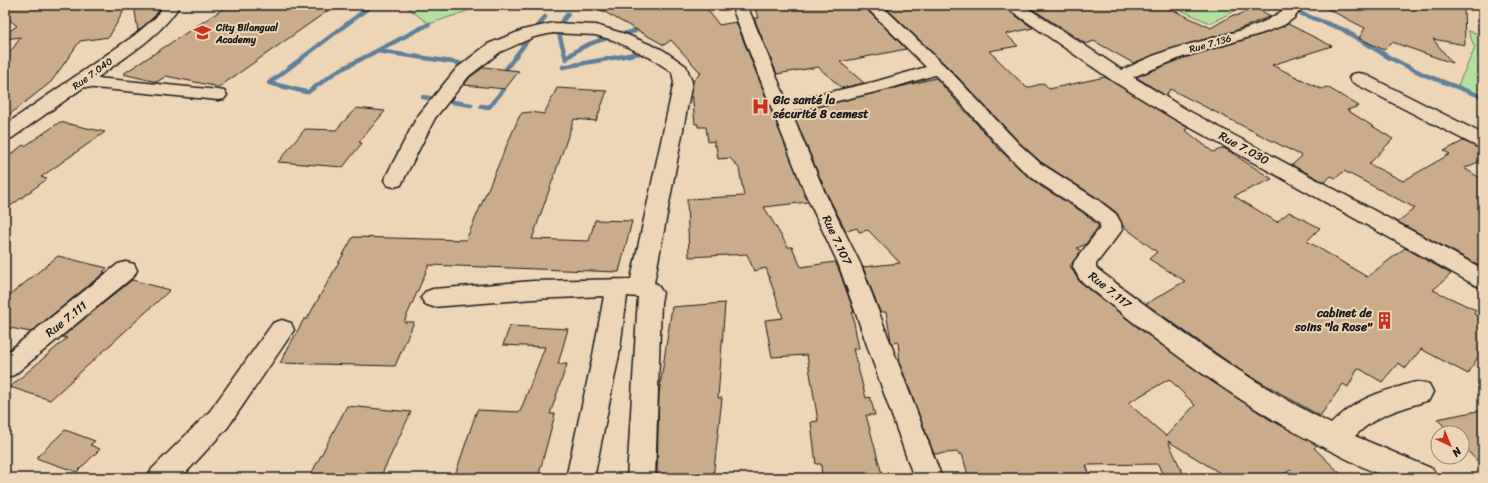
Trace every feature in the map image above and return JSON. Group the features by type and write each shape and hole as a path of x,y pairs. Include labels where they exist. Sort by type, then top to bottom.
{"street":[{"name":"Rue 7.040","path":"5,134 82,82 162,21 172,5"},
{"name":"Rue 7.107","path":"739,5 815,193 849,263 928,478"},
{"name":"Rue 7.117","path":"872,5 938,69 1032,167 1053,183 1089,205 1109,220 1112,226 1111,230 1084,262 1084,267 1088,274 1138,313 1227,376 1289,415 1352,448 1423,478"},
{"name":"Rue 7.030","path":"1012,5 1119,76 1180,114 1483,279"},
{"name":"Rue 7.136","path":"1119,76 1177,52 1257,30 1278,22 1288,15 1296,5"},
{"path":"394,180 426,117 463,72 494,48 529,33 553,28 596,30 619,37 657,54 680,70 683,82 629,287 606,355 580,478"},
{"path":"781,109 878,86 938,69"},
{"path":"1358,78 1483,142"},
{"path":"82,82 218,95"},
{"name":"Rue 7.111","path":"5,368 126,270"},
{"path":"433,298 533,290 629,287 649,290 651,293 649,302 641,478"},
{"path":"162,478 219,419 282,330"},
{"path":"1334,438 1353,420 1381,403 1420,392"}],"green space":[{"path":"404,5 485,5 429,24"},
{"path":"1169,5 1247,5 1210,23"},
{"path":"1468,31 1483,35 1483,98 1457,87 1475,48"}],"building":[{"path":"5,5 127,5 109,37 80,41 51,82 5,118 5,59 21,37 5,39 5,34 17,26 5,16"},
{"path":"134,5 162,5 155,16 138,31"},
{"path":"229,5 336,5 219,87 166,76 157,82 123,74"},
{"path":"592,5 704,5 719,25 736,22 808,202 764,207 788,247 792,247 801,267 835,262 839,270 854,312 852,312 859,349 853,349 866,398 870,397 875,415 866,415 883,478 822,478 821,464 816,464 811,422 818,421 807,355 772,357 765,320 783,318 766,268 754,271 747,254 689,257 687,199 744,196 739,168 730,158 718,159 714,141 708,142 706,127 698,127 698,124 695,124 692,92 693,81 701,73 671,40 664,45"},
{"path":"753,5 862,5 906,49 840,62 864,83 842,88 818,67 777,74 754,18 759,18"},
{"path":"883,5 1002,5 1033,28 1006,34 1018,46 989,51 1027,88 1044,83 1049,89 1105,77 1188,128 1185,130 1213,152 1224,148 1272,179 1234,196 1277,222 1289,212 1320,228 1307,241 1367,277 1405,248 1451,274 1433,290 1476,310 1474,314 1483,319 1483,348 1468,374 1421,349 1406,368 1398,363 1382,382 1358,368 1348,387 1343,384 1320,416 1240,370 1146,304 1185,281 1149,259 1157,252 1123,226 1117,213 1099,199 1041,162 1020,143 952,71"},
{"path":"1026,5 1162,5 1211,28 1233,15 1236,16 1255,8 1271,16 1234,31 1166,50 1133,63 1094,41 1086,44"},
{"path":"1320,5 1464,5 1465,45 1433,39 1452,63 1392,42 1384,50 1359,38 1365,28"},
{"path":"1288,24 1332,46 1272,65 1321,89 1327,87 1359,106 1347,110 1393,139 1369,164 1403,181 1450,154 1444,151 1463,141 1483,149 1483,160 1464,168 1483,180 1483,256 1475,263 1398,222 1415,208 1344,171 1336,178 1331,176 1324,182 1292,165 1302,156 1170,89 1166,96 1136,77 1184,58 1263,34"},
{"path":"484,67 519,71 505,89 464,85 470,77"},
{"path":"936,78 1000,150 1024,173 1042,187 1081,211 1098,225 1086,244 1077,248 1081,251 1070,266 1079,281 1141,330 1204,376 1269,419 1317,445 1314,448 1345,478 1298,478 1290,470 1278,478 1228,478 1168,441 1185,478 1164,478 1158,464 1086,465 1091,478 969,478 962,454 958,454 958,452 934,454 900,364 898,342 892,343 891,341 886,312 880,312 863,267 900,263 868,230 859,232 857,228 846,231 826,192 793,113","holes":["1169,379 1195,405 1166,436 1128,403"]},
{"path":"557,88 607,91 596,121 574,119 532,239 589,241 595,220 632,221 619,272 429,265 404,322 414,322 395,366 280,363 304,319 307,319 353,237 466,240 519,117 522,113 531,112 544,114"},
{"path":"356,108 385,111 359,142 362,143 343,167 278,162 305,129 336,130"},
{"path":"60,122 105,132 41,177 47,179 5,210 5,159 23,145 25,146"},
{"path":"58,256 107,268 103,272 105,272 31,332 5,327 5,299"},
{"path":"132,280 170,290 50,400 10,387 67,338 62,337"},
{"path":"725,303 718,398 722,398 713,478 657,475 659,393 672,307"},
{"path":"510,326 568,329 558,364 567,364 550,414 555,414 538,478 454,478 477,410 520,412 545,347 503,345"},
{"path":"347,406 411,412 380,478 309,478"},
{"path":"1483,410 1483,467 1470,453 1470,425 1443,425 1437,419"},
{"path":"65,430 95,441 90,445 100,449 77,472 36,458"}],"waterway":[{"path":"306,92 269,83 372,5"},
{"path":"1288,5 1302,14 1342,29 1390,58 1425,75 1483,97"},
{"path":"568,14 559,25 558,30 566,59 573,53 589,44 635,31"},
{"path":"506,69 545,17"},
{"path":"308,92 336,72 429,24"},
{"path":"377,51 459,63"},
{"path":"563,67 640,53 648,56"},
{"path":"481,106 489,107 504,89"},
{"path":"423,97 471,105"}],"place":[{"name":"City Bilangual Academy","path":"203,33"},
{"name":"Gic santé la sécurité 8 cemest","path":"760,107"},
{"name":"cabinet de soins \"la Rose\"","path":"1385,320"}]}
